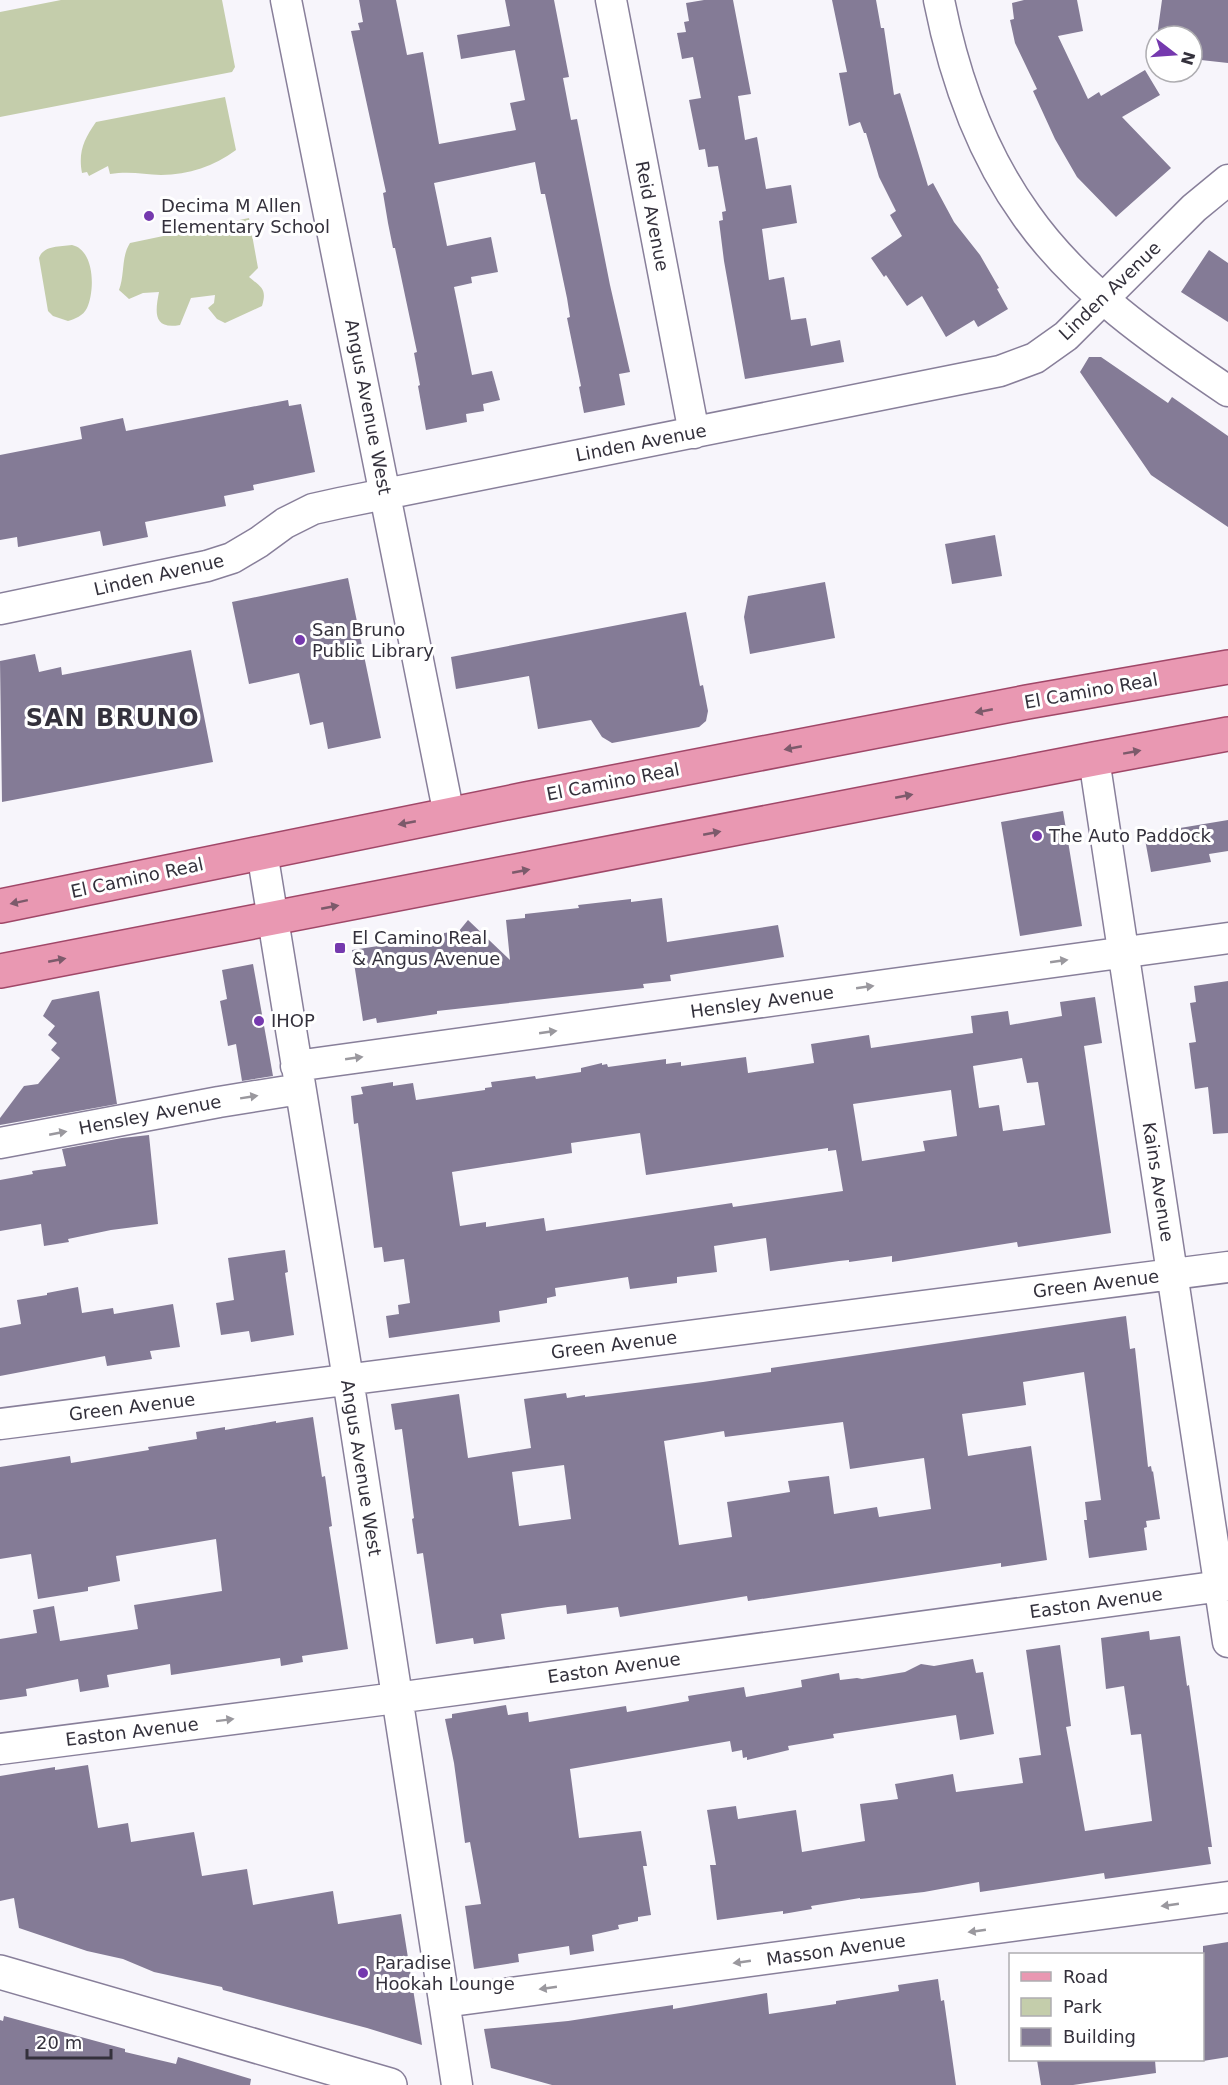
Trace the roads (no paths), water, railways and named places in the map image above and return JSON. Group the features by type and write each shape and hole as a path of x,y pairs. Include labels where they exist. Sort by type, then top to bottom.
{"main road":[{"name":"El Camino Real","path":"0,906 262,852 1028,702 1228,667"},
{"path":"0,971 1228,734"}],"street":[{"name":"Angus Avenue West","path":"286,0 449,815"},
{"name":"Reid Avenue","path":"611,0 694,433"},
{"path":"939,0 954,65 974,121 997,170 1026,216 1062,259 1104,298 1143,331 1228,391"},
{"name":"Linden Avenue","path":"0,609 207,566 232,558 285,524 313,510 1000,371 1035,358 1066,336 1194,208 1228,180"},
{"name":"Kains Avenue","path":"1094,759 1172,1275 1224,1586 1228,1642"},
{"name":"Angus Avenue West","path":"262,852 348,1379 457,2085"},
{"name":"Hensley Avenue","path":"0,1143 219,1102 298,1078 1228,938"},
{"name":"Green Avenue","path":"0,1424 1228,1267"},
{"name":"Easton Avenue","path":"0,1749 1224,1586"},
{"name":"Masson Avenue","path":"444,2002 1228,1897"},
{"path":"0,1972 390,2085"}],"place":[{"name":"Decima M Allen Elementary School","path":"149,216"},
{"name":"San Bruno Public Library","path":"300,640"},
{"name":"The Auto Paddock","path":"1037,836"},
{"name":"El Camino Real & Angus Avenue","path":"340,948"},
{"name":"IHOP","path":"259,1021"},
{"name":"Paradise Hookah Lounge","path":"363,1973"}],"district":[{"name":"SAN BRUNO","path":"113,718"}]}
